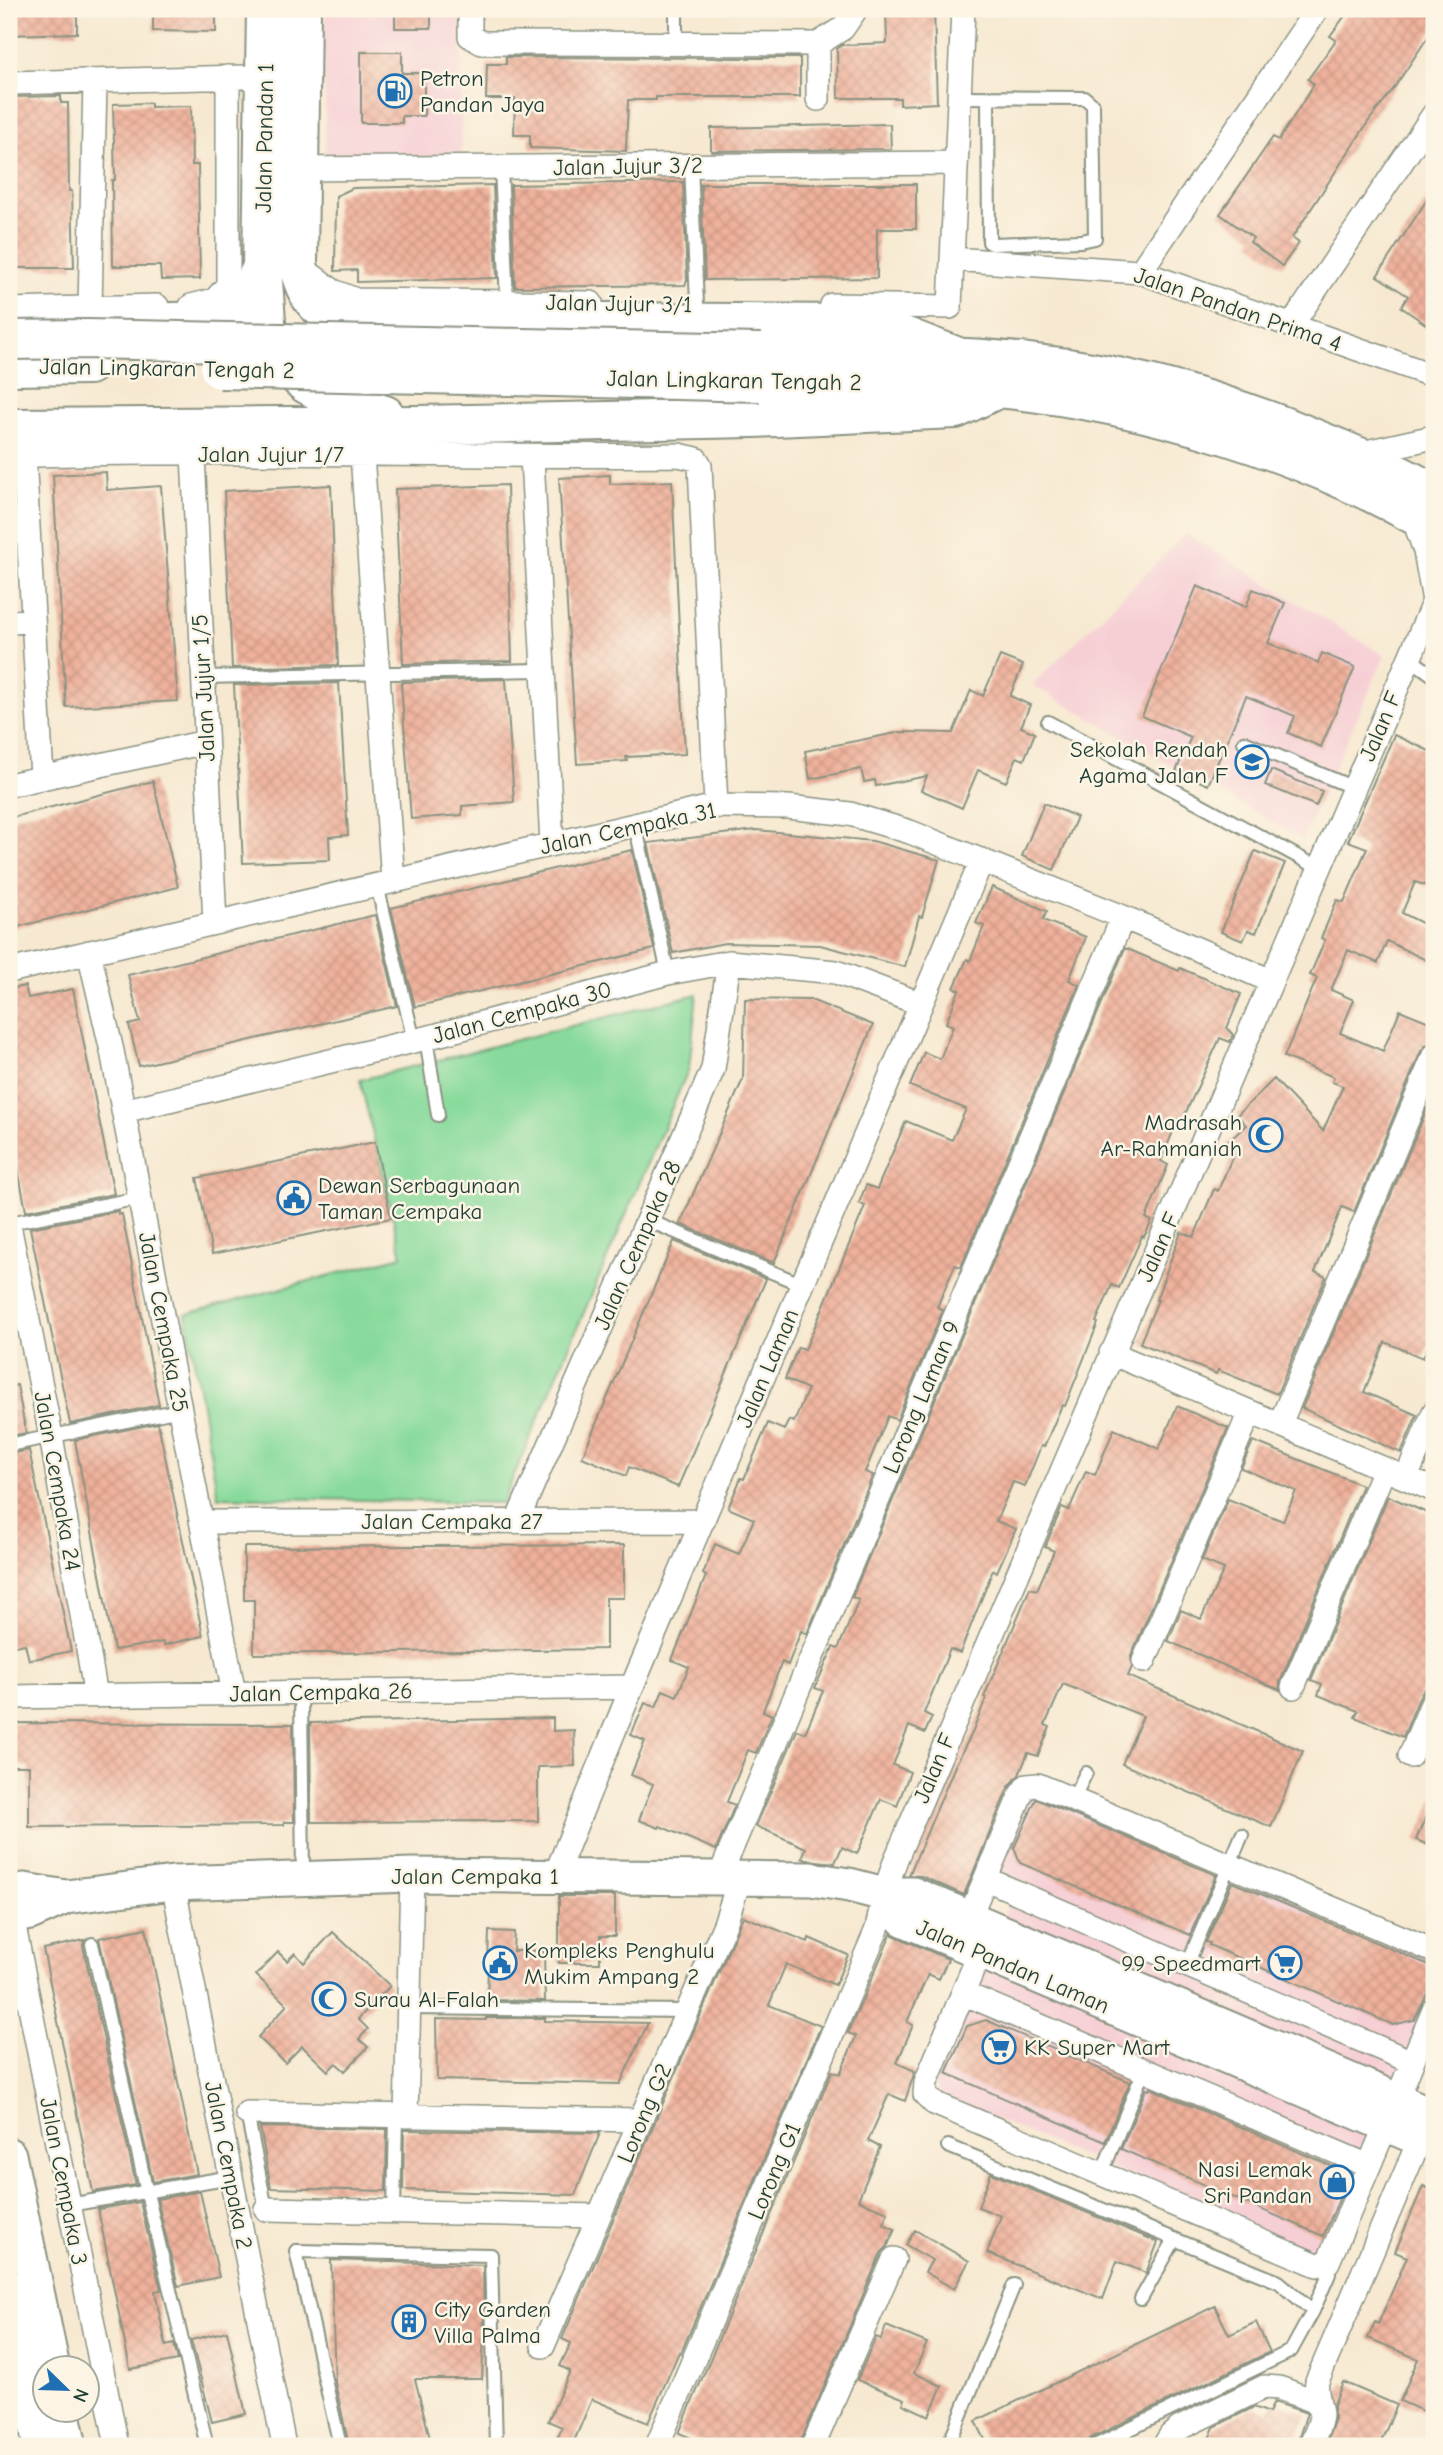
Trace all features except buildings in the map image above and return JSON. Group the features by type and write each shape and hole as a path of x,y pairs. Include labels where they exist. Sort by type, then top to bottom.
{"highway":[{"name":"Jalan Pandan 1","path":"266,9 246,76 280,266"},
{"name":"Jalan Pandan 1","path":"280,266 300,169 301,9"},
{"path":"9,326 210,321 228,314 240,305 280,266"},
{"path":"280,266 303,283 312,300 324,312 340,320 854,324 896,333 958,357"},
{"path":"280,266 267,335 284,364 304,383 329,397 418,425"},
{"name":"Jalan Lingkaran Tengah 2","path":"9,340 101,339 761,367 999,388 1067,397 1134,411 1248,442 1427,511"},
{"name":"Jalan Lingkaran Tengah 2","path":"9,366 761,367 958,357 1039,364 1135,380 1234,407 1354,455 1427,511"},
{"path":"14,447 418,425 753,418 956,409 999,388"}],"street":[{"path":"470,9 470,36 482,43 676,44 818,44 842,28 856,9"},
{"path":"952,259 963,9"},
{"path":"1140,272 1317,9"},
{"path":"818,44 818,99"},
{"path":"9,83 246,76 228,200 228,285 215,299 198,306 9,310"},
{"path":"90,307 95,81"},
{"path":"1291,326 1434,114"},
{"name":"Jalan Jujur 3/2","path":"300,169 956,163"},
{"name":"Jalan Pandan Prima 4","path":"952,259 1140,272 1434,376"},
{"name":"Jalan Jujur 3/1","path":"280,266 356,300 950,307 952,259"},
{"path":"1354,455 1434,437"},
{"path":"14,447 33,621 42,778"},
{"name":"Jalan Jujur 1/7","path":"14,447 193,454 532,457 679,455 696,459 700,465 716,806"},
{"name":"Jalan Jujur 1/5","path":"193,454 215,923"},
{"path":"362,455 377,674 385,883"},
{"path":"532,457 552,844"},
{"name":"Jalan F","path":"884,1894 896,1859 1111,1353 1434,601 1425,551 1427,511"},
{"path":"9,622 33,621"},
{"path":"9,785 206,742"},
{"name":"Jalan Cempaka 31","path":"9,971 716,806 788,807 850,814 910,832 1123,917 1270,981"},
{"name":"Jalan Laman","path":"555,1876 632,1687 982,860"},
{"name":"Lorong Laman 9","path":"729,1878 1123,917"},
{"name":"Jalan Cempaka 25","path":"89,952 123,1111 234,1693"},
{"name":"Jalan Cempaka 30","path":"123,1111 420,1039 668,973 729,962 836,972 921,1004"},
{"name":"Jalan Cempaka 28","path":"517,1521 713,1069 729,962"},
{"path":"1280,1424 1434,1056"},
{"name":"Jalan Cempaka 24","path":"9,1224 51,1436 96,1696"},
{"path":"1111,1353 1434,1490"},
{"path":"1144,1661 1250,1412"},
{"path":"1406,1478 1434,1412"},
{"path":"1293,1687 1384,1469"},
{"name":"Jalan Cempaka 27","path":"202,1522 703,1521"},
{"name":"Jalan Cempaka 26","path":"9,1697 632,1687"},
{"path":"1410,1756 1434,1699"},
{"path":"1434,1951 1038,1784 1027,1786 1021,1794 969,1918 980,1952 926,2082 925,2094 934,2103 1317,2265 1328,2262 1434,2010"},
{"path":"401,2116 409,2007 412,1875"},
{"name":"Jalan Cempaka 1","path":"10,1909 30,1913 66,1897 173,1883 412,1875 811,1879 884,1894"},
{"name":"Lorong G2","path":"543,2346 725,1924 729,1878"},
{"path":"986,1879 1412,2062"},
{"name":"Jalan Cempaka 2","path":"173,1883 284,2446"},
{"name":"Jalan Pandan Laman","path":"884,1894 914,1894 1391,2112"},
{"name":"Jalan Pandan Laman","path":"884,1894 903,1919 980,1952 1391,2112 1431,2123"},
{"name":"Lorong G1","path":"657,2446 877,1929 884,1894"},
{"name":"Jalan Cempaka 3","path":"10,1909 117,2446"},
{"path":"963,1993 1369,2166"},
{"path":"247,2113 640,2120"},
{"path":"1310,2446 1320,2422 1321,2412 1315,2392 1318,2381 1431,2123"},
{"path":"9,2155 32,2394"},
{"path":"266,2208 599,2216"},
{"path":"813,2446 894,2259"},
{"path":"9,2288 28,2367"},
{"path":"1164,2446 1180,2428 1264,2387 1279,2388 1317,2402"},
{"path":"37,2424 40,2446"},
{"path":"50,2424 70,2446"}],"lane":[{"path":"676,9 676,44"},
{"path":"959,97 1085,98 1093,105 1095,238 1081,242 989,242 988,98"},
{"path":"691,165 696,304"},
{"path":"500,167 507,302"},
{"path":"1409,658 1434,677"},
{"path":"203,677 542,670"},
{"path":"1048,722 1320,868"},
{"path":"1244,742 1354,788"},
{"path":"635,824 668,973"},
{"path":"385,883 438,1115"},
{"path":"9,1224 140,1198"},
{"path":"647,1220 803,1285"},
{"path":"9,1445 180,1410"},
{"path":"301,1692 303,1878"},
{"path":"1073,1799 1086,1773"},
{"path":"1187,1965 1242,1835"},
{"path":"92,1944 207,2446"},
{"path":"409,2007 688,2011"},
{"path":"1101,2175 1144,2070"},
{"path":"247,2113 266,2208"},
{"path":"394,2211 401,2116"},
{"path":"948,2146 1279,2282 1313,2311"},
{"path":"69,2205 231,2177"},
{"path":"1141,2299 1175,2239"},
{"path":"340,2446 296,2251 491,2255 496,2446"},
{"path":"1095,2446 1291,2351 1329,2274 1328,2262"},
{"path":"947,2446 1014,2285"}],"shaded area":[{"path":"325,9 462,9 461,160 325,161"},
{"name":"Sekolah Rendah Agama Jalan F","path":"1186,534 1385,656 1302,839 1032,685"},
{"path":"1038,1791 1434,1959 1434,1994 1324,2255 1319,2257 942,2096 933,2083 1017,1883 997,1873 1028,1796"}],"green space":[{"path":"697,994 689,1068 502,1503 218,1497 186,1314 402,1256 360,1080"}],"place":[{"name":"Petron Pandan Jaya","path":"395,91"},
{"name":"Sekolah Rendah Agama Jalan F","path":"1252,762"},
{"name":"Madrasah Ar-Rahmaniah","path":"1266,1135"},
{"name":"Dewan Serbagunaan Taman Cempaka","path":"294,1198"},
{"name":"Kompleks Penghulu Mukim Ampang 2","path":"500,1963"},
{"name":"99 Speedmart","path":"1285,1963"},
{"name":"Surau Al-Falah","path":"329,1999"},
{"name":"KK Super Mart","path":"999,2047"},
{"name":"Nasi Lemak Sri Pandan","path":"1337,2182"},
{"name":"City Garden Villa Palma","path":"409,2322"}]}
